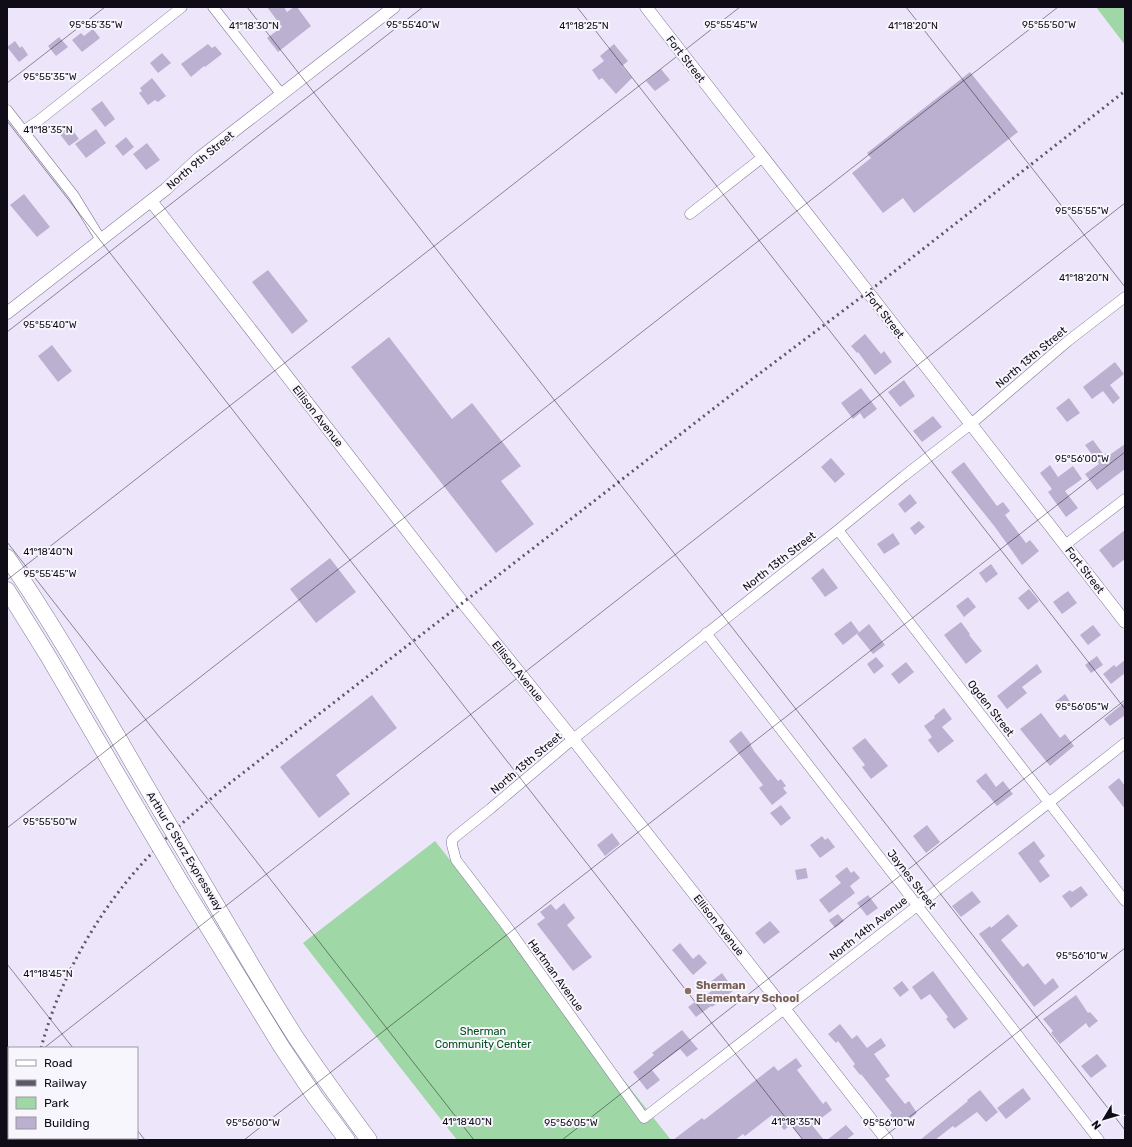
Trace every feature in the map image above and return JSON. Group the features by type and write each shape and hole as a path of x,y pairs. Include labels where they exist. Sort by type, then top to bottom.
{"highway":[{"name":"Arthur C Storz Expressway","path":"7,557 26,584 64,647 259,977 295,1035 330,1088 369,1140"},
{"name":"Arthur C Storz Expressway","path":"7,590 48,656 181,883 281,1046 315,1097 347,1140"}],"street":[{"path":"24,131 182,7"},
{"path":"213,7 282,95"},
{"name":"North 9th Street","path":"7,313 151,201 180,177 198,159 394,7"},
{"name":"Fort Street","path":"646,7 1125,622"},
{"path":"7,110 74,196 101,240"},
{"path":"690,214 763,157"},
{"name":"Ellison Avenue","path":"151,201 463,603 573,739 887,1140"},
{"name":"North 13th Street","path":"452,845 454,836 490,809 573,739 838,530 970,424 1068,340 1125,297"},
{"path":"1066,545 1125,499"},
{"name":"Ogden Street","path":"838,530 1125,901"},
{"name":"Jaynes Street","path":"706,633 1099,1140"},
{"name":"North 14th Avenue","path":"644,1118 1125,743"},
{"name":"Hartman Avenue","path":"452,845 456,860 505,924 644,1118"}],"green space":[{"path":"1096,7 1125,7 1125,45"},
{"name":"Sherman Community Center","path":"435,841 671,1140 457,1140 303,943"}],"building":[{"path":"267,7 284,7 287,12 294,7 297,7 311,26 278,52 267,38 282,27"},
{"path":"93,29 100,38 82,52 72,40 81,33 84,36"},
{"path":"59,37 68,47 56,56 48,46"},
{"path":"15,41 20,48 22,46 28,55 19,62 7,47"},
{"path":"208,44 212,48 215,46 222,54 191,77 181,64"},
{"path":"614,44 628,61 622,66 632,78 616,94 602,78 599,80 592,70 604,61 600,56"},
{"path":"162,53 171,63 158,73 150,63"},
{"path":"661,69 670,80 655,91 646,81"},
{"path":"970,72 1018,132 914,213 903,198 883,213 852,173 871,158 867,153"},
{"path":"152,78 166,96 158,102 155,100 148,105 139,93 142,91 140,88"},
{"path":"102,101 115,119 105,127 91,109"},
{"path":"69,125 79,139 69,146 59,133"},
{"path":"96,129 106,143 86,158 75,144"},
{"path":"126,137 134,147 123,156 115,146"},
{"path":"147,143 160,160 146,170 133,154"},
{"path":"24,194 50,227 37,237 10,205"},
{"path":"268,270 308,321 292,334 252,282"},
{"path":"865,334 881,354 884,351 892,362 875,375 858,352 857,353 851,346"},
{"path":"389,337 452,419 472,403 521,466 501,481 534,524 496,553 351,367"},
{"path":"52,345 72,371 58,382 38,356"},
{"path":"1115,362 1124,374 1110,385 1120,398 1113,404 1103,391 1092,399 1083,387"},
{"path":"904,380 915,396 900,407 888,392"},
{"path":"861,388 877,409 864,419 860,413 853,419 841,403"},
{"path":"1069,398 1080,413 1067,422 1056,408"},
{"path":"933,416 942,427 922,442 913,431"},
{"path":"1093,440 1104,455 1106,453 1108,456 1125,444 1125,469 1097,490 1085,474 1099,464 1085,445"},
{"path":"831,458 845,474 835,483 821,467"},
{"path":"964,462 997,506 1003,502 1010,511 1005,515 1026,543 1030,540 1039,551 1022,565 995,527 951,472"},
{"path":"1050,465 1058,477 1073,466 1082,479 1065,491 1078,508 1066,517 1048,492 1052,489 1040,473"},
{"path":"910,494 917,503 905,513 898,504"},
{"path":"919,521 925,527 915,535 910,528"},
{"path":"1125,530 1125,559 1113,568 1099,550"},
{"path":"893,533 900,544 884,554 877,544"},
{"path":"330,558 356,592 316,623 290,589"},
{"path":"991,564 998,574 986,583 979,573"},
{"path":"823,568 838,588 825,597 811,578"},
{"path":"1029,589 1039,601 1028,610 1018,598"},
{"path":"1068,591 1077,603 1062,614 1053,602"},
{"path":"968,597 976,607 964,617 956,606"},
{"path":"851,621 859,632 843,645 834,634"},
{"path":"961,622 982,651 966,664 944,635"},
{"path":"869,624 885,645 873,654 857,634"},
{"path":"1093,625 1101,635 1088,645 1080,635"},
{"path":"1097,656 1103,665 1091,673 1085,665"},
{"path":"876,657 884,666 874,674 867,664"},
{"path":"1125,660 1125,673 1111,684 1103,674 1114,665 1116,667"},
{"path":"906,662 914,672 899,684 891,674"},
{"path":"1037,664 1042,672 1022,687 1027,693 1007,709 997,696"},
{"path":"1065,694 1072,705 1062,712 1055,702"},
{"path":"372,695 397,728 336,775 350,794 319,818 280,767"},
{"path":"1125,702 1125,715 1110,726 1104,719"},
{"path":"944,708 952,719 942,727 954,741 938,753 928,740 932,737 924,726 935,718 934,716"},
{"path":"1041,713 1060,738 1065,734 1074,746 1050,766 1020,729"},
{"path":"741,731 751,744 754,751 778,781 781,779 786,786 783,788 787,793 772,805 759,788 763,785 729,741"},
{"path":"865,738 888,766 871,779 862,767 865,765 852,748"},
{"path":"986,773 996,787 1003,781 1013,794 997,806 976,781"},
{"path":"1119,778 1125,786 1125,809 1108,787"},
{"path":"781,805 791,818 781,826 770,813"},
{"path":"927,825 940,842 926,853 913,836"},
{"path":"612,833 620,844 605,856 597,845"},
{"path":"822,836 825,840 828,838 835,847 820,858 810,845"},
{"path":"1034,841 1045,856 1039,861 1050,876 1040,883 1018,853"},
{"path":"847,867 851,873 854,871 860,878 850,886 855,893 829,913 819,900 841,883 835,876"},
{"path":"806,868 808,878 797,880 795,870"},
{"path":"1081,886 1088,895 1071,908 1062,896 1070,890 1072,892"},
{"path":"972,891 981,902 961,917 952,906"},
{"path":"868,895 878,908 867,916 857,903"},
{"path":"564,903 575,918 567,925 592,957 573,971 537,924 545,918 540,912 551,904 556,910"},
{"path":"838,914 844,921 835,928 829,920"},
{"path":"1008,914 1018,926 1001,940 1023,967 1028,963 1045,985 1053,978 1059,987 1034,1007 979,934 990,926 991,928"},
{"path":"770,921 780,932 764,944 755,933"},
{"path":"680,943 693,959 699,954 707,963 693,975 672,950"},
{"path":"933,971 968,1019 954,1029 946,1019 948,1017 930,994 921,1000 912,987"},
{"path":"722,973 734,990 696,1017 688,1007 714,989 709,983"},
{"path":"902,981 909,990 900,997 893,988"},
{"path":"1076,995 1088,1013 1090,1012 1098,1021 1089,1028 1086,1023 1060,1044 1051,1033 1053,1031 1043,1019"},
{"path":"840,1024 852,1039 857,1035 867,1048 881,1038 886,1046 874,1054 890,1076 885,1079 905,1104 909,1101 917,1113 899,1127 890,1115 892,1113 853,1066 855,1064 838,1041 836,1043 828,1034"},
{"path":"682,1030 698,1049 687,1057 680,1049 652,1070 660,1080 647,1090 633,1072 654,1055 652,1053"},
{"path":"1097,1054 1107,1066 1091,1078 1081,1066"},
{"path":"796,1058 802,1066 797,1070 823,1104 826,1101 832,1110 812,1125 824,1140 803,1140 791,1125 784,1130 772,1115 745,1136 743,1134 735,1140 673,1140 702,1118 704,1120 774,1066 778,1071"},
{"path":"1023,1088 1031,1099 1006,1119 997,1108"},
{"path":"980,1090 998,1112 986,1122 977,1112 955,1128 953,1126 935,1140 920,1140 968,1101 967,1100"},
{"path":"846,1125 854,1134 846,1140 827,1140"}],"railway":[{"path":"41,1047 59,995 84,944 99,920 132,875 160,844 189,817 230,783 731,395 868,292 1125,91"}],"place":[{"name":"Sherman Elementary School","path":"688,991"}]}
